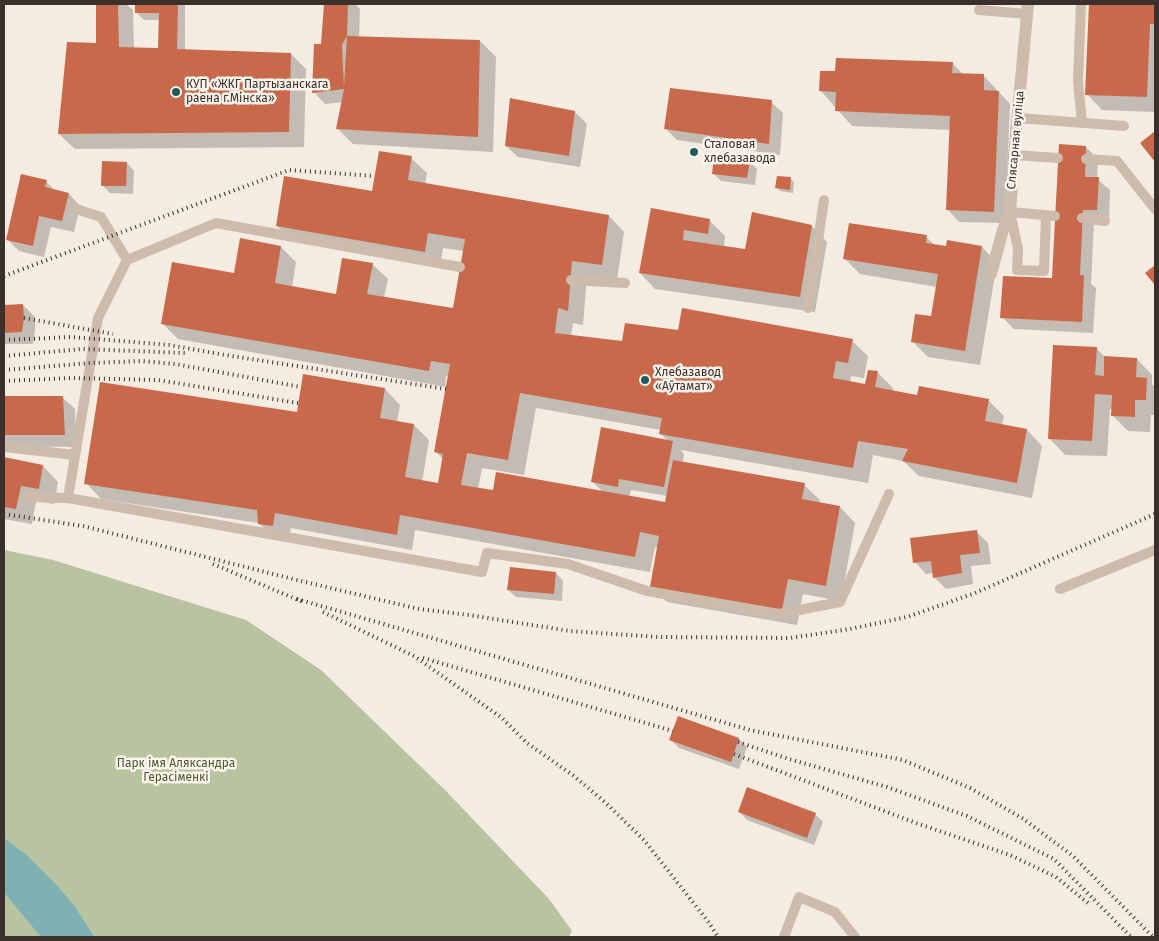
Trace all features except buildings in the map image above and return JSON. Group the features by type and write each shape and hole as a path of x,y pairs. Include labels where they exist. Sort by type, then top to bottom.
{"street":[{"name":"Слясарная вуліца","path":"991,274 1010,212 1028,9"}],"lane":[{"path":"1082,4 1078,81 1082,123"},
{"path":"979,10 1028,9"},
{"path":"1018,118 1124,126"},
{"path":"1014,155 1058,158"},
{"path":"1086,159 1117,161 1155,209"},
{"path":"808,308 824,200"},
{"path":"76,209 101,217 127,260"},
{"path":"1010,212 1050,216 1044,271 1017,270 1018,249 1010,212"},
{"path":"1082,218 1105,221"},
{"path":"68,498 98,318 127,260 216,223 460,266"},
{"path":"571,280 625,283"},
{"path":"4,447 75,455"},
{"path":"27,497 68,498 482,572 486,553 568,564 646,591 779,614 840,602 889,494"},
{"path":"1060,589 1155,550"},
{"path":"784,937 799,897 835,912 855,937"}],"green space":[{"name":"Парк імя Аляксандра Герасіменкі","path":"4,550 53,560 246,620 321,670 446,791 549,899 572,931 569,937 95,937 74,905 58,886 27,855 4,838"},
{"path":"4,893 35,929 41,937 4,937"}],"water":[{"path":"4,838 27,855 58,886 74,905 95,937 41,937 4,893"}],"railway":[{"path":"4,276 289,170 374,176"},
{"path":"24,318 113,334"},
{"path":"4,340 72,337 169,345 446,389"},
{"path":"4,356 82,349 186,353"},
{"path":"4,370 142,361 175,364 301,387"},
{"path":"4,381 72,378 158,380 298,403"},
{"path":"4,514 83,526 419,609 570,631 658,637 790,638 850,629 907,617 975,593 1155,514"},
{"path":"213,564 303,602"},
{"path":"297,599 750,730 903,760 970,788 1022,818 1073,856 1153,937"},
{"path":"323,612 414,656 502,718 527,743 574,776 606,803 644,840 710,924 718,937"},
{"path":"423,658 673,731"},
{"path":"738,742 789,759 887,787 967,816 1054,859 1131,937"},
{"path":"734,754 916,823 1010,855 1056,877 1089,904"}],"place":[{"name":"КУП «ЖКГ Партызанскага раёна г.Мінска»","path":"176,92"},
{"name":"Сталовая хлебазавода","path":"694,152"},
{"name":"Хлебазавод «Аўтамат»","path":"645,380"}]}
